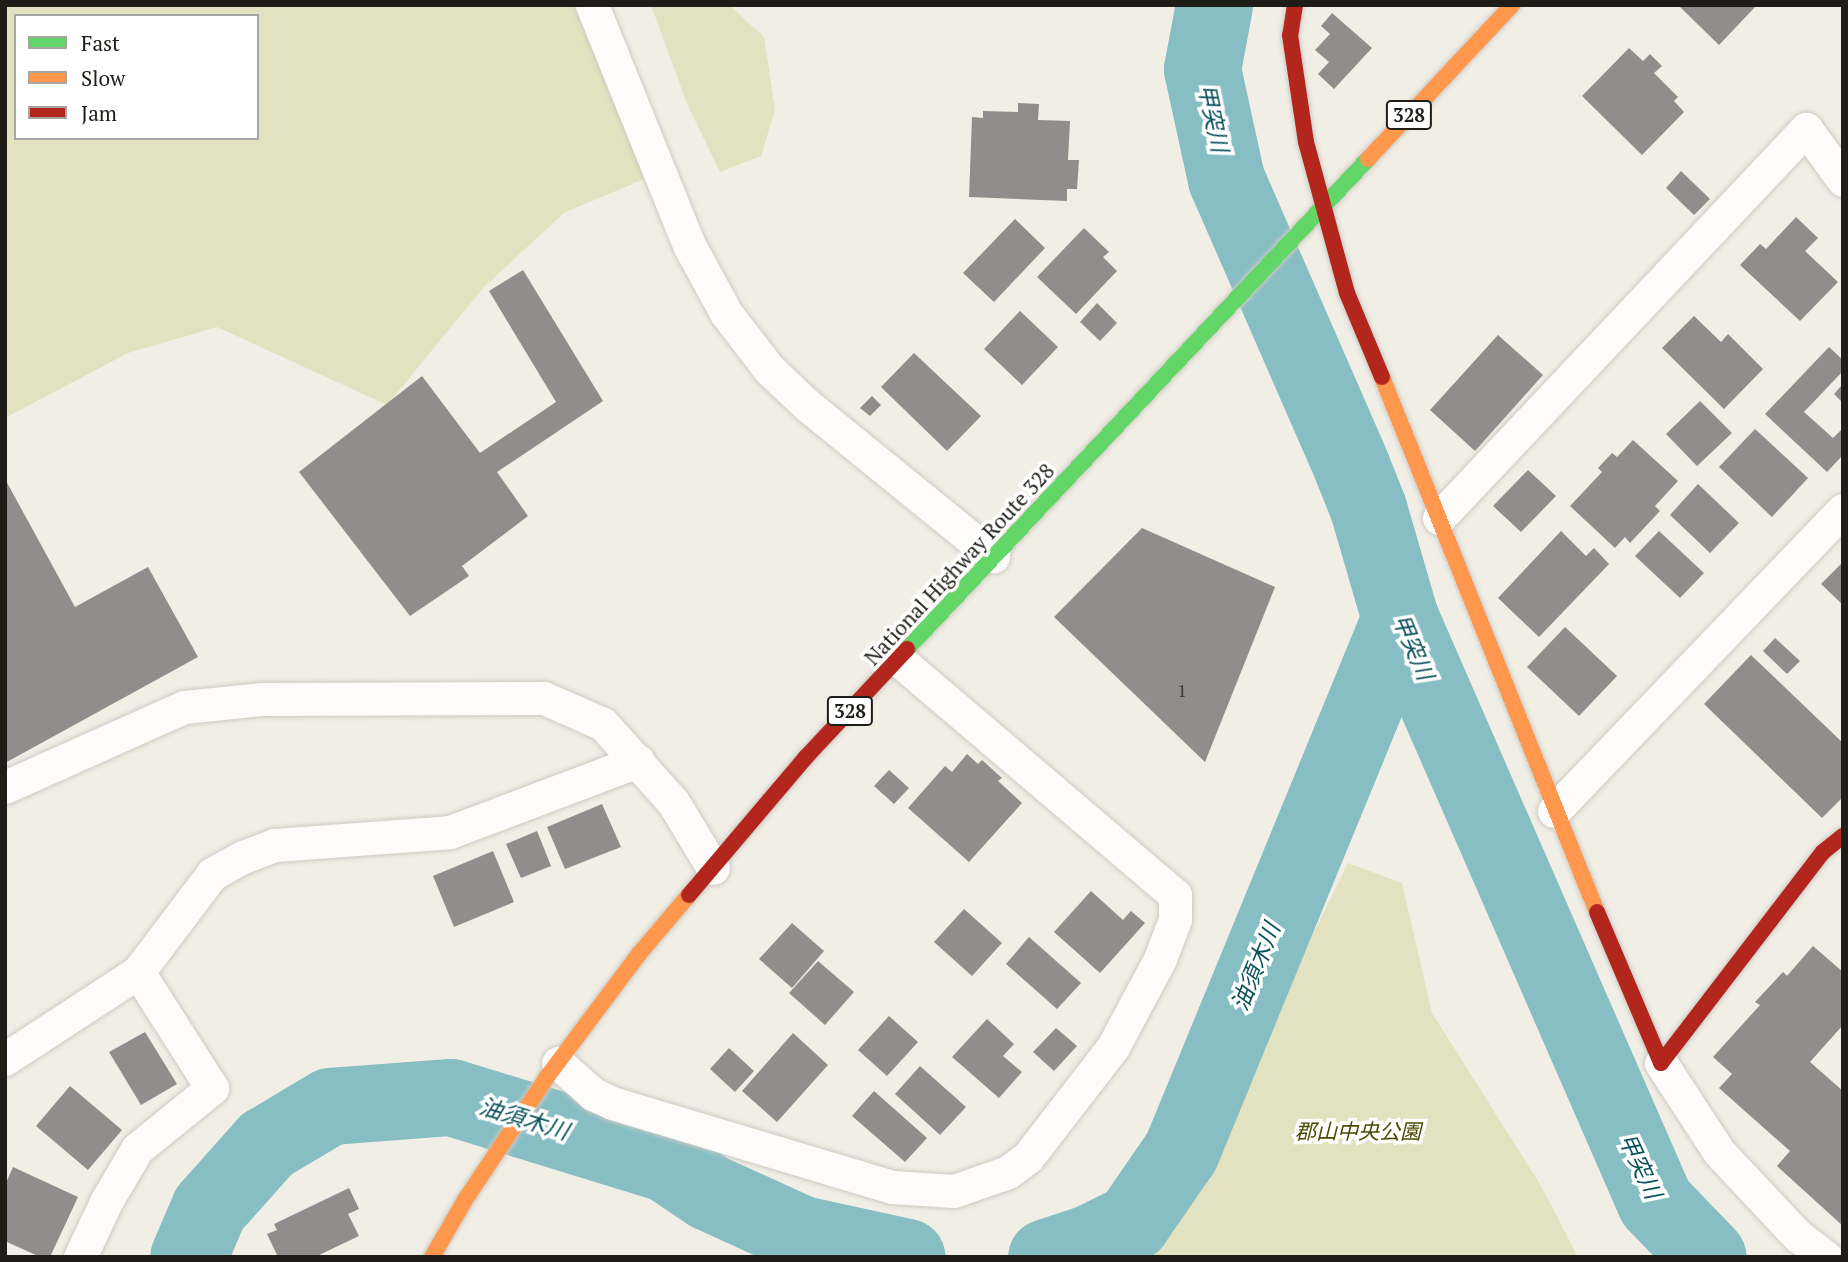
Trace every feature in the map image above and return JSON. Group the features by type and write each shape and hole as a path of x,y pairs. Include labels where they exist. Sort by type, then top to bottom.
{"main road":[{"path":"1295,5 1290,34 1306,142 1322,209 1347,293 1439,517 1554,811 1661,1063 1823,852 1843,836"},
{"name":"National Highway Route 328","path":"432,1257 465,1200 553,1070 639,954 806,757 993,556 1177,365 1512,5"}],"street":[{"path":"592,5 690,245 726,313 769,369 807,405 993,556"},
{"path":"1439,517 1806,129 1843,180"},
{"path":"1554,811 1843,510"},
{"path":"553,1070 612,1103 892,1187 954,1191 1008,1172 1028,1157 1113,1047 1160,959 1175,919 1175,895 898,659"},
{"path":"5,787 184,707 261,699 544,698 603,724 673,802 713,868"},
{"path":"5,1059 138,972 212,874 243,857 275,845 450,832 638,761"},
{"path":"80,1257 107,1200 137,1149 212,1088 138,972"},
{"path":"1661,1063 1719,1152 1798,1236 1826,1257"}],"green space":[{"path":"5,5 573,5 651,176 564,213 484,287 387,405 217,327 128,353 5,418"},
{"path":"651,5 729,5 764,37 775,110 761,156 720,172 688,106"},
{"name":"郡山中央公園","path":"1348,863 1402,883 1432,1013 1540,1184 1578,1257 1132,1257 1167,1230"}],"building":[{"path":"1678,5 1757,5 1719,45"},
{"path":"1332,13 1372,48 1334,89 1318,74 1329,62 1315,50 1330,34 1321,26"},
{"path":"1629,48 1643,61 1650,54 1662,66 1654,73 1678,97 1674,101 1684,112 1642,155 1582,96"},
{"path":"1018,103 1039,104 1038,120 1070,121 1068,160 1079,160 1077,189 1067,189 1067,201 969,197 972,117 983,118 983,111 1018,112"},
{"path":"1681,171 1710,199 1694,215 1666,188"},
{"path":"1796,217 1818,238 1805,251 1838,282 1800,321 1740,265 1760,244 1766,249"},
{"path":"1015,219 1045,248 994,302 963,273"},
{"path":"1084,228 1109,252 1103,257 1117,271 1076,314 1037,277"},
{"path":"523,270 603,401 497,472 528,516 462,566 469,576 410,616 299,472 422,376 480,453 556,402 489,291"},
{"path":"1097,303 1117,323 1100,341 1080,322"},
{"path":"1020,311 1058,347 1022,385 984,349"},
{"path":"1694,316 1721,342 1728,334 1763,369 1724,409 1662,348"},
{"path":"1498,335 1543,375 1475,451 1430,410"},
{"path":"1829,347 1843,360 1843,371 1804,412 1833,438 1843,428 1843,455 1827,472 1765,414"},
{"path":"914,353 981,416 947,451 881,387"},
{"path":"1843,384 1843,403 1834,394"},
{"path":"872,396 881,405 870,416 860,408"},
{"path":"1700,401 1732,433 1697,466 1666,434"},
{"path":"1755,429 1808,478 1772,517 1719,467"},
{"path":"1633,440 1678,481 1655,506 1660,511 1630,543 1625,537 1615,548 1570,506 1602,472 1598,468 1612,453 1617,457"},
{"path":"1528,470 1556,496 1521,532 1493,506"},
{"path":"5,479 75,607 148,567 198,657 5,763"},
{"path":"1698,484 1739,523 1710,553 1670,515"},
{"path":"1142,528 1275,587 1205,762 1054,617"},
{"path":"1561,531 1586,556 1594,548 1609,564 1539,637 1498,598"},
{"path":"1659,531 1704,573 1680,598 1635,556"},
{"path":"1843,562 1843,605 1821,584"},
{"path":"1565,627 1617,676 1579,716 1527,667"},
{"path":"1775,638 1800,661 1787,674 1763,651"},
{"path":"1751,655 1843,743 1843,797 1822,818 1704,704"},
{"path":"967,754 978,764 982,760 1002,778 998,781 1022,803 969,862 908,808 945,766 952,772"},
{"path":"889,770 909,788 894,804 874,786"},
{"path":"602,804 621,847 565,869 547,827"},
{"path":"537,831 551,866 521,878 506,844"},
{"path":"493,851 514,902 454,927 433,876"},
{"path":"1091,891 1123,920 1131,911 1145,923 1100,973 1054,932"},
{"path":"964,909 1002,943 972,976 934,942"},
{"path":"792,923 824,951 792,988 759,959"},
{"path":"1029,937 1081,983 1057,1009 1006,964"},
{"path":"1813,946 1843,972 1843,1025 1810,1062 1843,1091 1843,1226 1777,1166 1790,1151 1719,1088 1732,1074 1713,1057 1760,1005 1755,1002 1783,972 1787,976"},
{"path":"818,961 854,992 825,1025 789,993"},
{"path":"889,1016 918,1042 887,1076 858,1050"},
{"path":"987,1019 1014,1044 1003,1056 1022,1072 999,1098 952,1057"},
{"path":"1056,1028 1077,1046 1054,1071 1033,1052"},
{"path":"145,1032 177,1084 141,1105 109,1052"},
{"path":"793,1033 828,1065 777,1122 742,1091"},
{"path":"729,1048 754,1071 735,1092 710,1069"},
{"path":"920,1066 966,1107 940,1135 895,1094"},
{"path":"70,1086 122,1130 88,1170 36,1126"},
{"path":"874,1091 927,1138 905,1162 852,1116"},
{"path":"13,1167 78,1197 50,1257 40,1257 5,1241 5,1185"},
{"path":"349,1188 359,1209 348,1214 359,1236 315,1257 278,1257 267,1234 277,1230 274,1224"}],"waterway":[{"name":"甲突川","path":"1214,5 1202,69 1226,179 1368,508 1400,618 1655,1202 1708,1257"},
{"name":"油須木川","path":"1046,1257 1089,1243 1132,1222 1181,1151 1400,618"},
{"name":"油須木川","path":"188,1257 209,1208 266,1144 330,1106 451,1097 666,1163 709,1192 801,1234 907,1257"}],"traffic: fast":[{"path":"907,649 1368,159"}],"traffic: slow":[{"path":"1368,159 1512,5"},
{"path":"1382,377 1597,912"},
{"path":"432,1257 465,1200 547,1077 639,954 689,895"}],"traffic: jam":[{"path":"1295,5 1290,35 1306,142 1347,293 1382,377"},
{"path":"689,895 806,757 907,649"},
{"path":"1597,912 1661,1063 1823,852 1843,836"}]}
